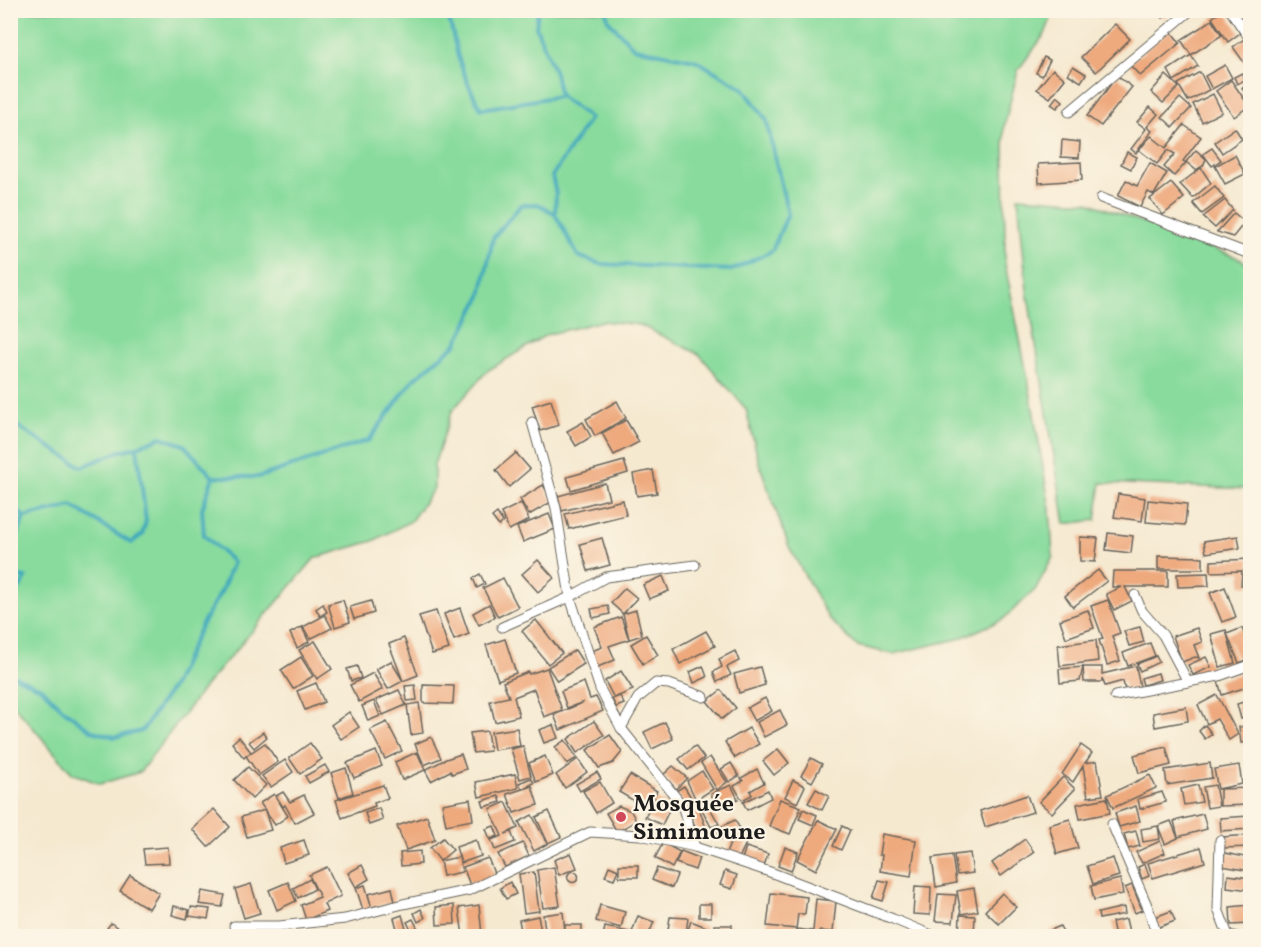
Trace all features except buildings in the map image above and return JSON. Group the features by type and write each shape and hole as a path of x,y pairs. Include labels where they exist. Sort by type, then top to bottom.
{"street":[{"path":"1069,112 1191,10"},
{"path":"1230,10 1251,39"},
{"path":"1101,198 1246,253 1251,257"},
{"path":"532,422 556,508 570,597 600,689 621,728 682,805 695,847"},
{"path":"502,627 570,597 606,577 695,565"},
{"path":"1135,595 1142,611 1163,635 1188,682"},
{"path":"1115,696 1219,676 1251,665"},
{"path":"621,728 638,698 656,682 669,684 704,697"},
{"path":"1112,824 1149,910 1157,936"},
{"path":"234,926 279,926 345,919 470,890 590,832 640,835 695,847 781,876 934,936"},
{"path":"1220,840 1218,909 1228,935 1234,936"}],"green space":[{"path":"10,11 1054,11 1045,34 1018,70 1004,127 1005,264 1050,509 1053,557 1035,590 1002,620 958,639 893,654 857,646 829,619 789,547 759,463 746,409 699,354 640,325 602,321 546,335 487,371 452,411 434,465 434,488 411,521 373,541 315,558 206,685 140,772 100,784 72,773 11,702"},
{"path":"1018,197 1088,202 1241,259 1250,268 1250,489 1101,483 1096,520 1065,524 1027,290"}],"waterway":[{"path":"446,10 460,64 481,109 560,96"},
{"path":"538,10 536,27 555,73 560,96 590,118 552,176 556,194 555,214"},
{"path":"10,503 24,517 72,506 131,543 142,535 146,521 137,447 161,437 184,445 213,477 259,477 369,440 413,380 456,344 481,296 493,238 521,205 538,204 555,214 578,256 600,264 732,270 772,251 788,214 766,119 743,88 695,60 634,48 608,20 606,10"},
{"path":"10,175 13,184 10,191"},
{"path":"10,422 82,467 120,451 137,447"},
{"path":"10,674 41,688 64,710 92,731 115,737 142,731 174,684 202,624 222,590 233,562 204,535 202,509 213,477"},
{"path":"10,557 24,517"},
{"path":"10,575 26,578 10,604"}],"place":[{"name":"Mosquée Simimoune","path":"621,817"}]}
